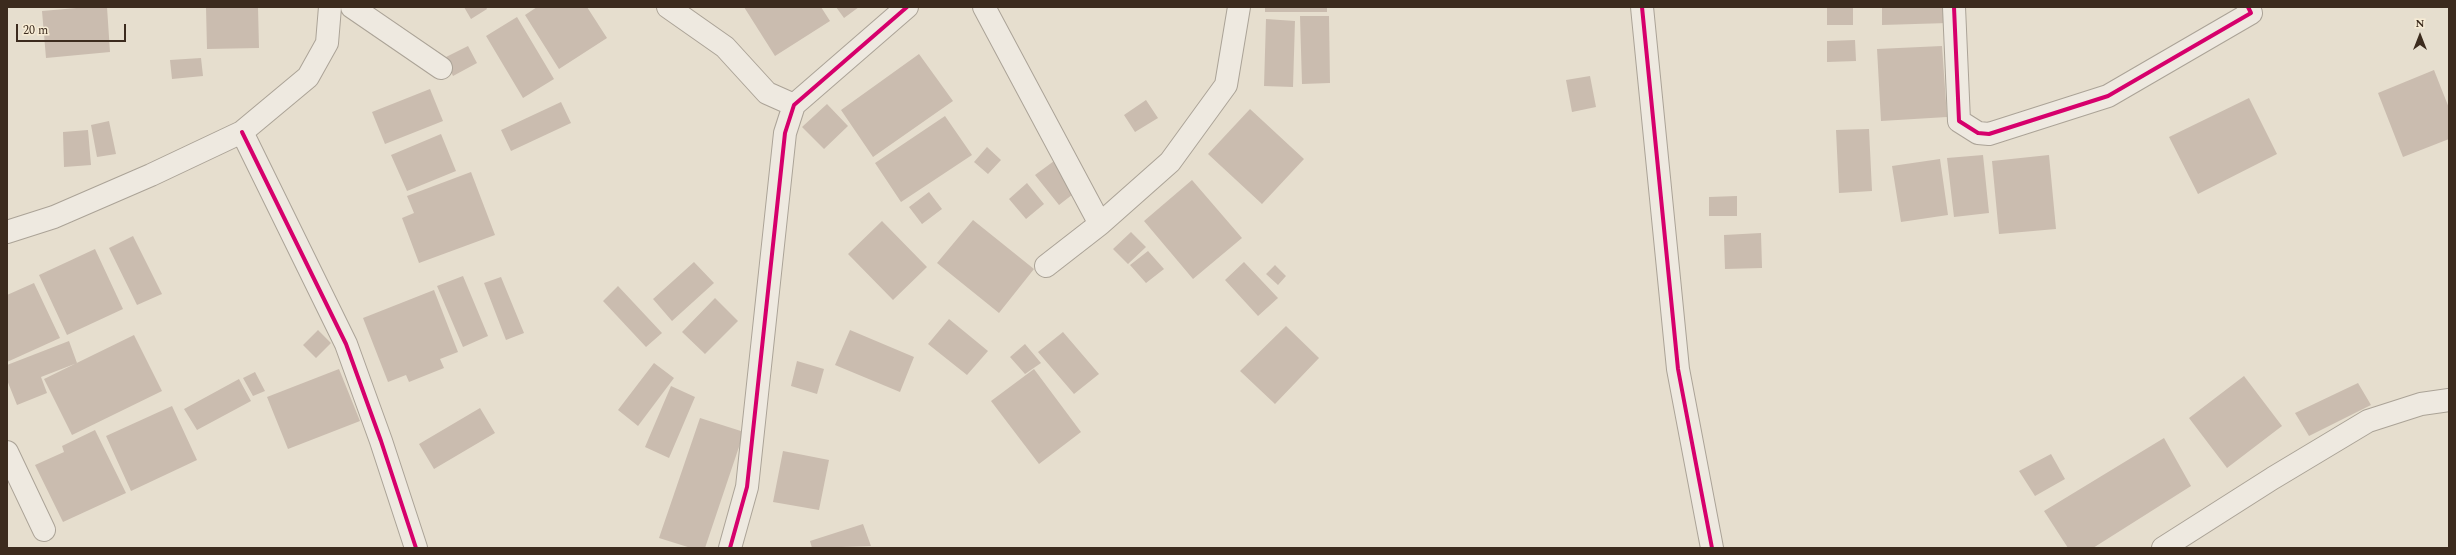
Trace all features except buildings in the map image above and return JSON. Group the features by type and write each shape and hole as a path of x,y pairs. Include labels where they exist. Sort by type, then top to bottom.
{"street":[{"path":"7,232 54,217 151,175 242,132 308,77 327,43 330,7"},
{"path":"352,7 441,68"},
{"path":"668,7 726,47 767,93 794,105"},
{"path":"730,548 747,487 785,133 794,105 906,7"},
{"path":"984,7 1100,224"},
{"path":"1046,266 1100,224 1170,162 1226,85 1239,7"},
{"path":"1642,7 1678,369 1712,548"},
{"path":"1954,7 1959,121 1978,133 1989,134 2108,96 2252,9"},
{"path":"242,132 346,344 381,441 416,548"},
{"path":"2163,548 2273,478 2368,421 2421,404 2449,400"},
{"path":"7,452 44,530"}],"cycle path":[{"path":"730,548 747,487 785,133 794,105 907,7"},
{"path":"1642,7 1678,369 1712,548"},
{"path":"1954,7 1959,121 1978,133 1989,134 2108,96 2251,13 2248,7"},
{"path":"242,132 346,344 381,441 416,548"}]}
